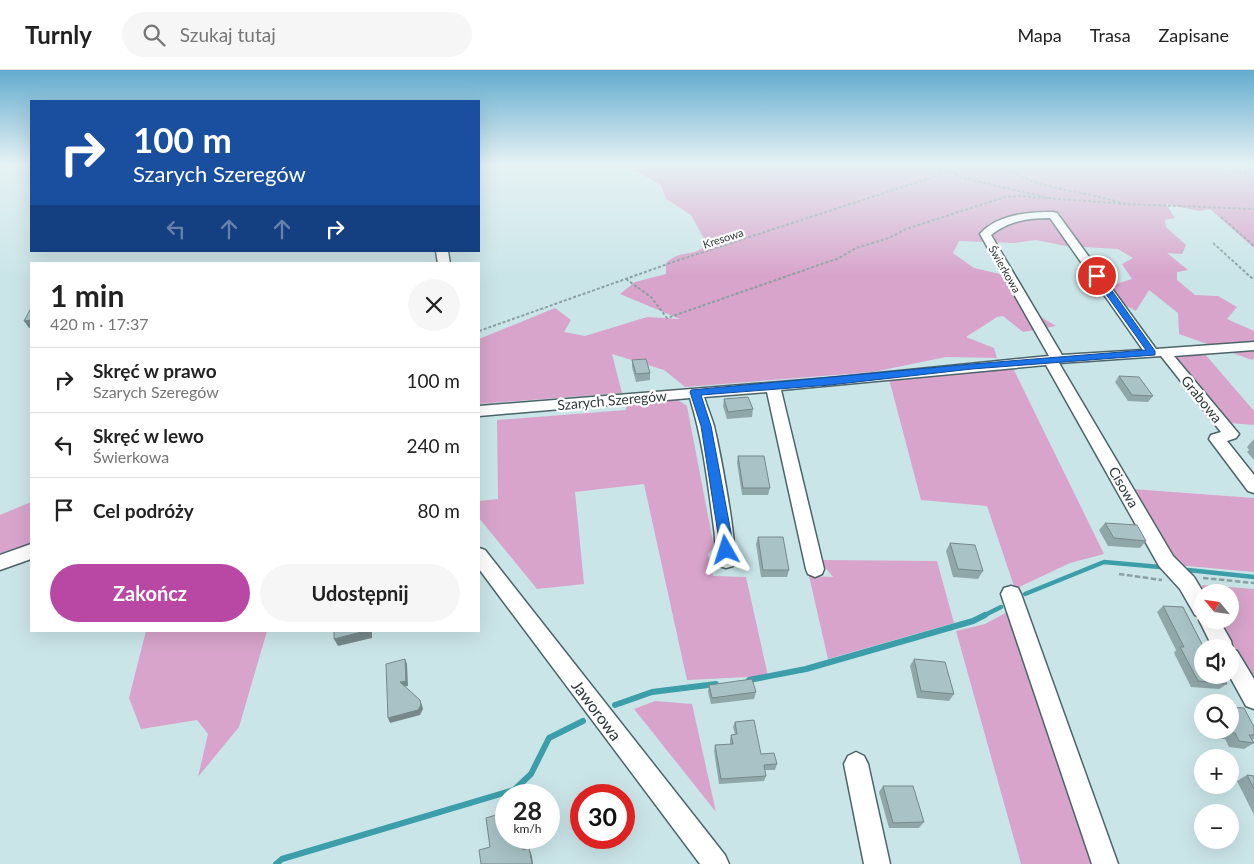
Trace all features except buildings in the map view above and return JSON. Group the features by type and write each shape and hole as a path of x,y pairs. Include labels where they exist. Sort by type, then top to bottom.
{"street":[{"name":"Świerkowa","path":"1054,359 985,234 992,227 1026,214 1053,215 1158,352"},
{"name":"Szarych Szeregów","path":"480,411 773,386 1054,359 1254,346"},
{"name":"Grabowa","path":"1158,352 1231,434 1217,439 1254,487"},
{"name":"Cisowa","path":"1054,359 1166,560 1188,583 1194,595"},
{"path":"773,386 815,569"},
{"path":"695,392 706,426 725,538 726,562"},
{"path":"0,563 30,551"},
{"name":"Jaworowa","path":"480,556 716,864"},
{"path":"1011,594 1105,864"},
{"path":"1239,674 1254,700"},
{"path":"856,764 877,864"}],"path":[{"name":"Kresowa","path":"480,331 626,278 858,201"},
{"path":"626,278 651,297 667,318 839,258 860,245 874,244 895,237 906,230 991,201"},
{"path":"1082,201 1254,209"},
{"path":"1117,201 1126,204"},
{"path":"1220,217 1254,246"},
{"path":"1214,243 1254,280"}],"shaded area":[{"path":"669,201 1254,201 1254,248 1210,209 1199,211 1166,204 1175,218 1165,220 1166,227 1186,245 1182,254 1167,253 1188,270 1177,272 1177,280 1195,295 1218,296 1237,307 1227,319 1254,331 1254,358 1252,360 1179,334 1178,313 1149,290 1136,311 1097,290 1132,279 1122,264 1133,258 1118,249 1066,246 1036,240 1015,243 959,241 953,253 974,268 1004,275 1024,307 1056,326 1023,332 1003,316 997,317 966,337 994,348 997,358 946,357 873,372 685,387 664,370 612,354 622,393 480,404 480,339 555,308 571,320 564,332 585,336 647,317 680,319 620,294 635,282 666,274 666,263 672,258 702,249 707,244 691,215"},
{"path":"1204,353 1254,411 1254,425 1229,423 1173,356"},
{"path":"1013,368 1104,554 1070,563 1015,589 987,506 921,500 889,379 936,373"},
{"path":"678,400 687,406 714,547 708,554 713,576 746,577 768,676 687,680 644,484 575,492 584,584 537,589 480,519 480,501 498,499 497,420 626,410 626,404"},
{"path":"1132,489 1254,498 1254,572 1176,565"},
{"path":"30,502 30,544 0,557 0,515"},
{"path":"819,560 937,561 954,623 828,659 809,576 833,577"},
{"path":"1239,588 1254,589 1254,684 1239,658 1239,639 1228,639 1222,629 1239,629"},
{"path":"1009,611 1095,864 1021,864 956,631 985,624"},
{"path":"146,632 267,632 239,727 198,777 208,734 197,720 141,729 129,698"},
{"path":"655,701 692,704 716,812 634,709"}],"waterway":[{"path":"1025,594 1104,562 1160,567"},
{"path":"1188,570 1254,577"},
{"path":"749,680 806,669 973,621 1001,607"},
{"path":"615,705 652,692 716,684"},
{"path":"276,864 282,859 514,790 531,774 549,738 583,721"}],"route":[{"path":"726,550 706,426 695,392 830,382 972,366 1152,353 1097,276"}]}
